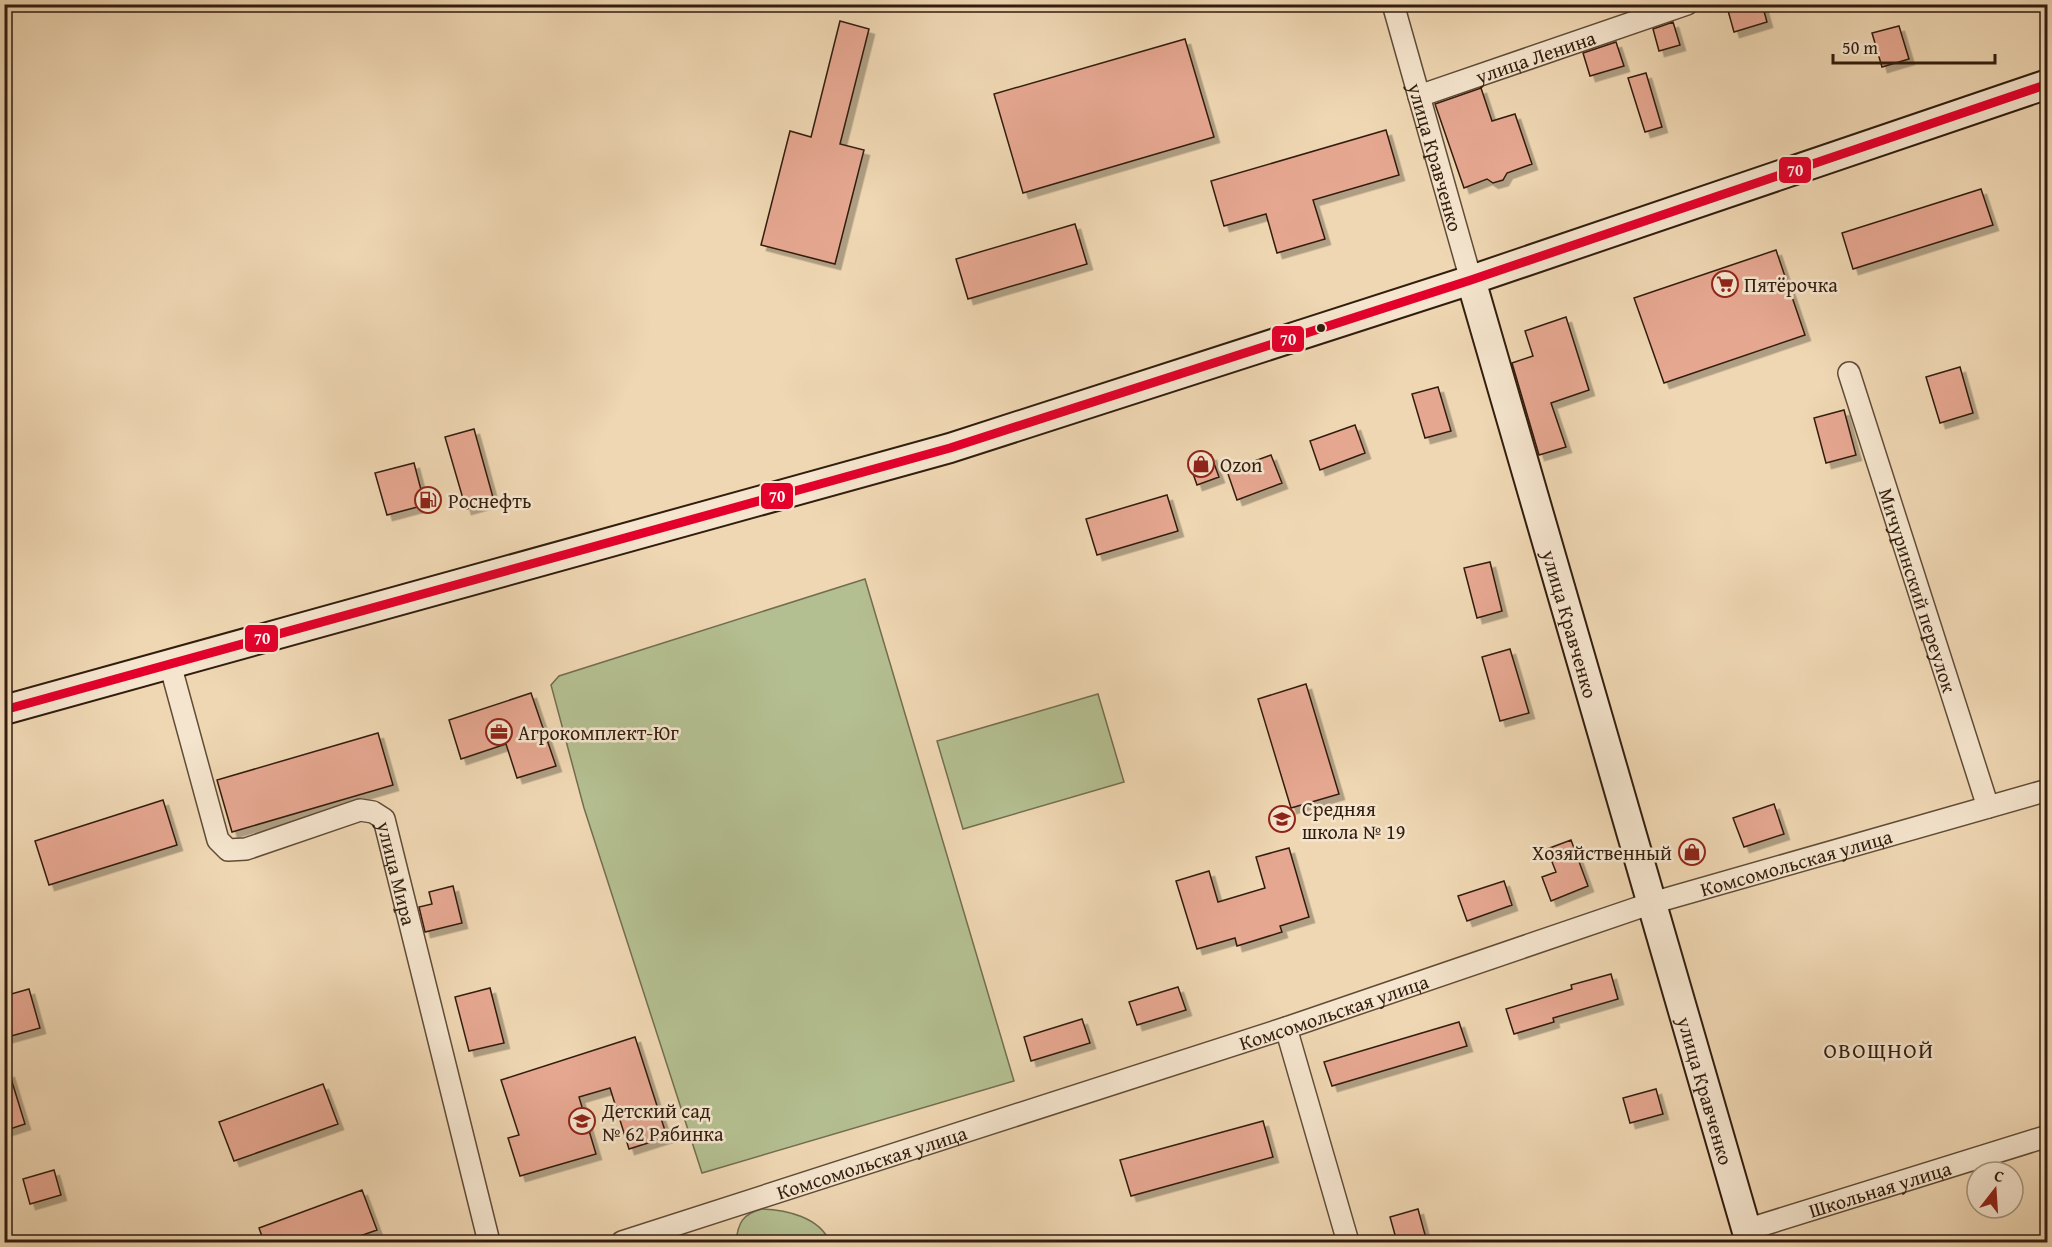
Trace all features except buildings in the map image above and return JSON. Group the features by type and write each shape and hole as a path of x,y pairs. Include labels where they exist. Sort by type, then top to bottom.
{"main road":[{"path":"4,710 950,448 1471,279 2048,84"},
{"name":"улица Кравченко","path":"1471,279 1748,1236"}],"street":[{"name":"улица Кравченко","path":"1393,4 1471,279"},
{"name":"улица Ленина","path":"1419,96 1686,4"},
{"name":"Мичуринский переулок","path":"1849,373 1988,807"},
{"name":"улица Мира","path":"170,664 218,840 228,850 246,849 360,810 373,812 384,819 489,1242"},
{"name":"Комсомольская улица","path":"622,1242 1286,1028 1652,903 2048,790"},
{"path":"1286,1028 1348,1242"},
{"name":"Школьная улица","path":"1748,1236 2048,1136"}],"green space":[{"path":"865,579 1014,1081 702,1173 584,808 551,685 559,676"},
{"path":"1098,694 1124,782 963,829 937,741"},
{"path":"762,1209 801,1216 818,1226 830,1242 819,1242 811,1237 789,1242 736,1242 738,1229 746,1216"}],"transit line":[{"name":"70","path":"4,710 950,448 1471,280 2048,84"}],"place":[{"name":"Пятёрочка","path":"1725,284"},
{"name":"Ozon","path":"1201,464"},
{"name":"Роснефть","path":"428,500"},
{"name":"Агрокомплект-Юг","path":"499,732"},
{"name":"Средняя школа № 19","path":"1282,819"},
{"name":"Хозяйственный","path":"1692,852"},
{"name":"Детский сад № 62 Рябинка","path":"582,1121"}],"district":[{"name":"ОВОЩНОЙ","path":"1879,1050"}]}
